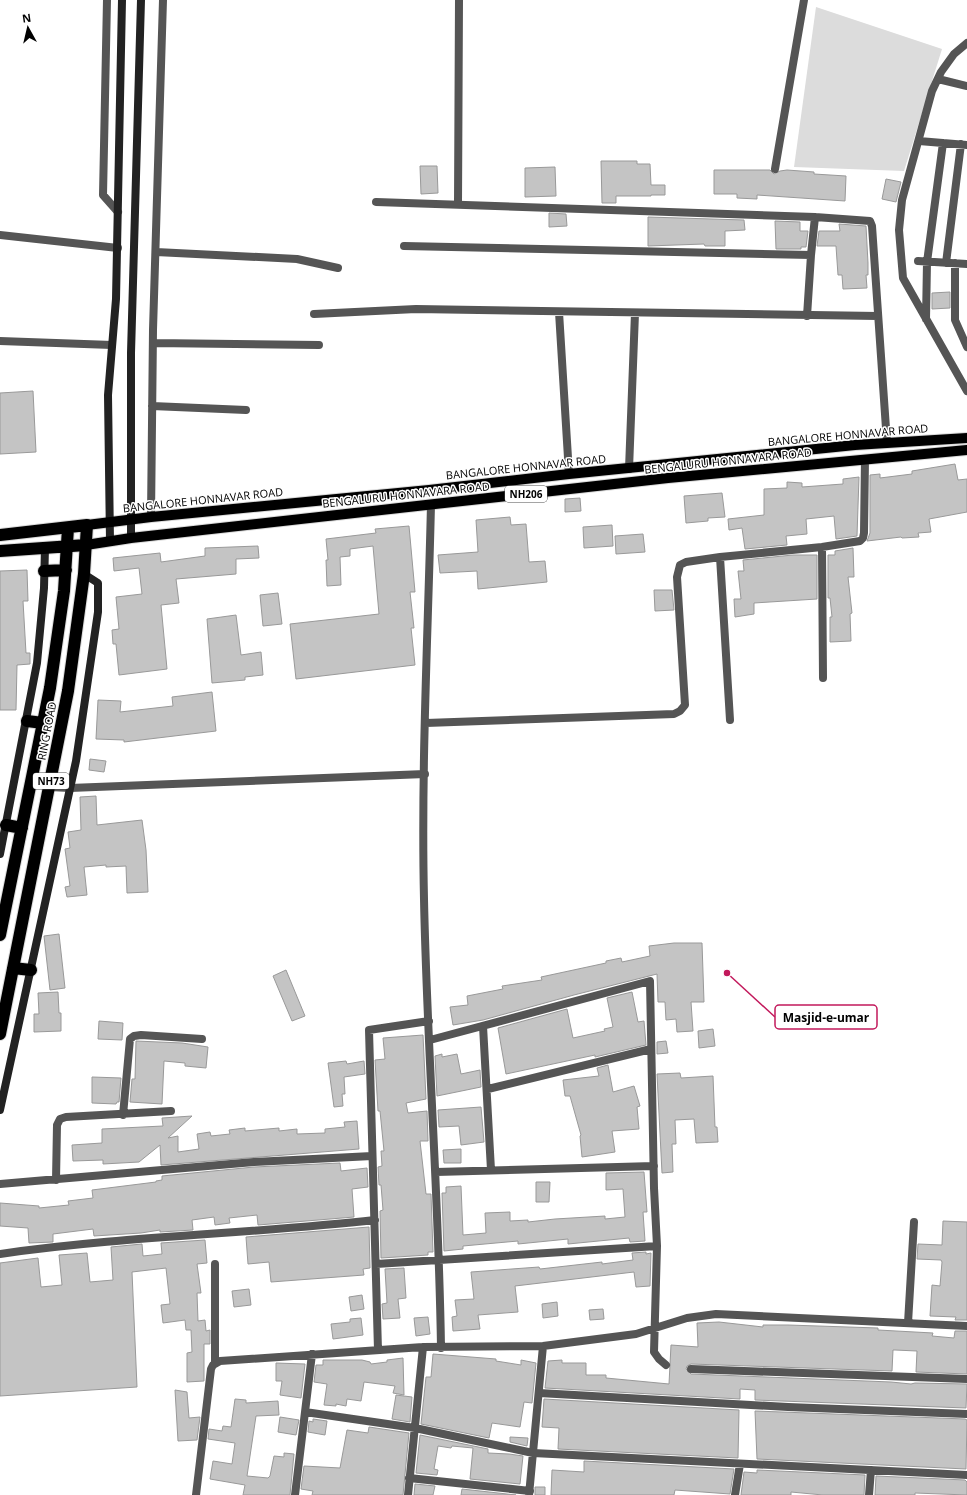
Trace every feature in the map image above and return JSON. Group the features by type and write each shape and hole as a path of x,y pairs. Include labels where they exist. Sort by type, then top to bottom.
{"highway":[{"path":"0,535 87,525"},
{"name":"RING ROAD","path":"0,1034 68,691 84,574 87,525"},
{"name":"RING ROAD","path":"0,935 43,723 61,621 68,546 68,528"},
{"path":"0,551 86,545"},
{"path":"44,571 66,570"},
{"path":"26,721 43,723"},
{"path":"6,825 22,828"},
{"path":"13,968 31,970"}],"main road":[{"name":"BANGALORE HONNAVAR ROAD","path":"87,525 131,519 429,490 569,474 887,443 967,438"},
{"name":"BENGALURU HONNAVARA ROAD","path":"86,545 131,538 668,478 967,450"}],"street":[{"path":"107,0 103,196 118,212"},
{"path":"110,542 108,395 118,248 122,0"},
{"path":"131,538 131,353 141,0"},
{"path":"151,517 153,343 163,0"},
{"path":"458,204 459,0"},
{"path":"775,169 804,0"},
{"path":"967,43 954,54 932,91 902,200 899,230 903,278 967,391"},
{"path":"938,79 967,86"},
{"path":"918,141 964,144 946,263"},
{"path":"926,319 927,262 943,143"},
{"path":"376,202 815,217 870,221 872,226 887,443"},
{"path":"808,316 811,255 815,217"},
{"path":"0,235 118,248"},
{"path":"404,246 811,255"},
{"path":"156,252 297,259 338,268"},
{"path":"918,261 967,264"},
{"path":"955,263 955,320 967,347"},
{"path":"314,314 416,309 878,316"},
{"path":"559,312 569,474"},
{"path":"629,469 634,313"},
{"path":"0,341 112,345"},
{"path":"153,343 319,345"},
{"path":"152,406 246,410"},
{"path":"426,723 674,714 680,711 685,705 678,569 680,565 686,562 720,557 852,543 863,538 865,459"},
{"path":"431,504 425,774 424,898 440,1260 441,1348"},
{"path":"0,854 37,663 45,547"},
{"path":"822,547 823,678"},
{"path":"720,557 730,720"},
{"path":"0,1110 70,788 87,696 98,612 98,583 84,574"},
{"path":"50,787 70,788 425,774"},
{"path":"430,1040 650,981 657,1246 656,1328 654,1352 666,1365"},
{"path":"378,1350 369,1030 429,1021"},
{"path":"483,1026 488,1089 491,1170"},
{"path":"123,1115 130,1040 134,1036 140,1035 202,1039"},
{"path":"488,1089 651,1049"},
{"path":"56,1180 57,1125 60,1119 66,1117 123,1115 171,1111"},
{"path":"0,1184 254,1162 372,1156"},
{"path":"436,1172 654,1166"},
{"path":"0,1254 66,1245 329,1225 375,1220"},
{"path":"908,1323 914,1222"},
{"path":"376,1264 657,1246"},
{"path":"196,1495 211,1369 215,1363 215,1264"},
{"path":"215,1363 312,1354 423,1347 543,1346 636,1334 687,1318 716,1314 967,1326"},
{"path":"410,1478 529,1493 543,1346"},
{"path":"408,1495 423,1347"},
{"path":"296,1495 312,1354"},
{"path":"691,1369 967,1380"},
{"path":"539,1393 788,1407 967,1414"},
{"path":"305,1412 415,1428 533,1453 967,1475"},
{"path":"735,1495 740,1464"},
{"path":"869,1495 871,1470"}],"shaded area":[{"path":"816,7 942,49 904,171 794,167"}],"building":[{"path":"601,161 637,161 637,164 650,164 651,185 665,185 665,195 616,196 616,203 602,203"},
{"path":"420,166 437,166 438,193 421,194"},
{"path":"555,167 556,196 525,197 525,168"},
{"path":"714,170 770,170 774,174 787,170 814,172 814,174 846,176 845,201 757,195 757,199 737,198 737,194 714,194"},
{"path":"886,179 901,182 896,202 882,199"},
{"path":"549,213 566,214 567,226 549,227"},
{"path":"648,217 744,220 745,230 725,231 725,246 705,246 704,244 648,246"},
{"path":"775,221 800,222 800,231 808,231 806,247 801,247 801,249 776,249"},
{"path":"839,224 866,226 868,263 868,275 866,275 867,288 843,289 842,275 838,275 836,246 817,246 819,231 840,231"},
{"path":"950,292 950,308 932,309 932,293"},
{"path":"33,391 36,452 0,454 0,393"},
{"path":"955,464 958,480 967,479 967,512 929,519 931,532 918,533 919,537 901,537 867,541 870,533 870,475 880,474 880,478 912,474 912,471"},
{"path":"859,477 857,536 836,539 834,516 806,519 807,534 786,536 787,545 745,549 742,528 729,530 728,519 764,515 764,489 787,488 787,482 802,483 802,487 843,484 843,479"},
{"path":"722,493 725,517 708,518 708,521 686,523 684,496"},
{"path":"580,498 581,511 565,512 565,499"},
{"path":"510,517 511,525 526,524 529,562 545,561 547,582 478,589 477,571 440,573 438,555 478,552 476,520"},
{"path":"612,525 613,546 584,548 583,527"},
{"path":"409,526 415,592 410,592 414,628 411,628 415,665 296,679 290,624 379,614 373,546 350,549 350,556 340,557 341,585 327,586 326,560 328,560 326,539 376,533 375,529"},
{"path":"643,534 645,552 616,554 615,536"},
{"path":"258,546 259,558 236,559 236,574 176,579 179,603 161,605 167,669 119,675 116,644 113,644 112,630 119,629 116,597 142,594 139,568 114,571 113,558 160,553 161,562 205,556 205,548"},
{"path":"853,548 854,577 848,577 852,613 850,614 851,641 830,642 830,617 832,617 830,598 828,598 828,555 835,555 835,551"},
{"path":"793,555 817,555 817,599 754,603 754,614 735,617 734,599 741,599 738,571 744,571 743,560"},
{"path":"27,570 28,601 23,601 26,653 30,653 30,664 17,665 16,710 0,710 0,571"},
{"path":"654,590 672,590 674,610 655,611"},
{"path":"278,593 282,624 263,626 260,595"},
{"path":"236,615 241,655 261,652 263,675 245,677 245,680 212,683 207,619"},
{"path":"212,692 216,731 124,742 124,740 96,739 98,700 121,701 120,712 173,706 172,697"},
{"path":"90,759 106,761 104,772 89,770"},
{"path":"96,796 97,825 142,820 146,850 148,892 127,893 126,866 106,867 106,865 84,867 87,895 67,897 65,887 70,886 65,849 70,848 68,832 81,830 80,797"},
{"path":"59,934 65,988 50,990 44,936"},
{"path":"674,943 702,943 704,1002 691,1002 693,1031 677,1032 676,1019 666,1020 665,1002 658,1002 657,974 483,1020 453,1025 450,1007 468,1005 467,996 503,989 502,986 542,980 541,977 606,963 606,961 621,958 622,962 650,956 649,946"},
{"path":"286,970 305,1016 292,1021 273,976"},
{"path":"58,992 59,1013 61,1013 61,1031 34,1032 34,1014 39,1014 38,993"},
{"path":"632,992 638,1022 644,1021 646,1045 595,1057 595,1055 506,1074 498,1028 567,1009 573,1038 605,1031 604,1029 613,1027 607,998"},
{"path":"99,1021 123,1023 122,1040 98,1039"},
{"path":"713,1029 715,1046 699,1048 698,1031"},
{"path":"423,1035 426,1099 406,1103 408,1113 427,1111 428,1141 420,1141 426,1194 431,1194 433,1252 428,1252 428,1255 381,1258 380,1211 383,1210 378,1167 382,1166 381,1151 384,1151 380,1111 378,1111 375,1060 385,1059 383,1038"},
{"path":"136,1041 182,1043 208,1047 206,1068 185,1066 185,1063 164,1061 162,1104 130,1102 132,1079 135,1079"},
{"path":"666,1041 668,1053 657,1054 657,1042"},
{"path":"442,1054 442,1057 457,1054 461,1074 480,1070 481,1087 437,1096 435,1056"},
{"path":"346,1061 347,1064 364,1061 365,1074 344,1077 345,1094 342,1094 343,1106 334,1107 328,1063"},
{"path":"608,1065 613,1092 634,1086 640,1106 637,1107 639,1129 612,1131 615,1152 582,1157 581,1135 570,1096 565,1096 563,1080 599,1076 597,1068"},
{"path":"680,1073 681,1078 713,1076 715,1127 717,1127 718,1142 696,1143 694,1119 675,1120 676,1144 672,1144 673,1172 662,1173 657,1074"},
{"path":"92,1077 121,1078 119,1102 116,1104 92,1103"},
{"path":"481,1107 484,1142 461,1145 459,1126 439,1127 438,1110"},
{"path":"192,1116 168,1138 178,1136 178,1152 199,1149 197,1134 210,1132 211,1136 230,1134 229,1130 245,1128 245,1131 279,1128 279,1131 297,1129 297,1134 325,1133 325,1129 345,1127 344,1122 357,1121 359,1149 161,1165 160,1145 139,1162 103,1164 103,1160 73,1161 72,1145 102,1143 102,1129 163,1126 162,1118"},
{"path":"461,1149 461,1163 444,1163 443,1150"},
{"path":"340,1163 341,1171 367,1168 368,1187 352,1189 354,1217 258,1225 257,1215 229,1218 230,1223 215,1225 214,1217 192,1220 193,1230 160,1232 160,1230 141,1233 94,1236 93,1229 53,1234 53,1242 29,1243 28,1228 0,1226 0,1203 39,1206 39,1208 69,1205 68,1201 93,1198 92,1190 156,1182 162,1180 162,1176 254,1167"},
{"path":"644,1172 647,1212 643,1212 645,1241 630,1242 629,1238 568,1244 568,1239 518,1244 518,1241 463,1246 463,1249 444,1251 442,1193 446,1193 446,1187 461,1186 463,1235 486,1233 485,1213 510,1212 510,1221 528,1220 528,1222 605,1216 605,1219 625,1217 623,1189 606,1190 606,1173"},
{"path":"536,1182 550,1182 549,1202 536,1202"},
{"path":"943,1221 967,1222 967,1320 955,1320 956,1317 930,1316 932,1285 940,1286 942,1262 941,1260 917,1259 918,1244 942,1245"},
{"path":"369,1227 370,1268 363,1269 364,1275 271,1282 269,1262 248,1264 246,1237"},
{"path":"205,1240 207,1263 197,1264 201,1293 197,1293 198,1321 205,1320 206,1331 210,1330 210,1344 204,1344 204,1381 187,1382 187,1353 192,1352 191,1330 186,1330 185,1320 163,1323 161,1305 170,1304 166,1268 132,1272 137,1387 0,1396 0,1263 38,1258 41,1287 62,1285 59,1255 87,1253 90,1282 113,1280 111,1247 142,1244 143,1256 162,1254 161,1243"},
{"path":"646,1252 646,1254 651,1253 650,1286 636,1287 634,1272 515,1286 518,1312 478,1315 480,1329 453,1331 452,1317 457,1316 455,1300 474,1299 471,1272 539,1267 540,1269 602,1262 602,1264 633,1260 632,1253"},
{"path":"404,1268 406,1298 398,1299 400,1318 383,1319 382,1304 387,1303 385,1269"},
{"path":"249,1289 251,1305 234,1307 232,1291"},
{"path":"362,1295 364,1309 351,1311 349,1297"},
{"path":"557,1302 558,1316 543,1318 542,1304"},
{"path":"603,1309 604,1319 590,1320 589,1310"},
{"path":"428,1317 430,1334 416,1336 414,1318"},
{"path":"361,1318 363,1335 333,1339 331,1324 350,1322 350,1319"},
{"path":"719,1322 763,1327 763,1325 788,1325 878,1328 878,1330 933,1333 932,1336 954,1338 955,1331 967,1331 967,1374 916,1372 917,1351 895,1350 893,1350 892,1371 691,1364 687,1366 686,1369 691,1374 911,1384 967,1384 966,1408 755,1400 755,1390 740,1389 740,1399 545,1388 548,1361 562,1360 562,1363 586,1363 586,1375 606,1375 606,1378 669,1384 671,1345 698,1347 697,1323"},
{"path":"433,1354 496,1359 496,1361 521,1365 521,1360 536,1363 532,1403 524,1402 520,1427 492,1423 489,1438 421,1424 426,1377 431,1377"},
{"path":"403,1358 404,1395 393,1393 395,1386 364,1382 361,1401 347,1399 346,1406 336,1404 336,1406 324,1405 327,1384 314,1382 316,1365 323,1365 323,1360 362,1360 370,1362 371,1364"},
{"path":"276,1363 305,1364 301,1398 280,1395 282,1381 276,1381"},
{"path":"175,1390 187,1392 189,1418 200,1417 197,1440 178,1441"},
{"path":"396,1395 412,1397 410,1422 392,1419"},
{"path":"235,1399 246,1400 246,1403 278,1401 279,1415 256,1416 247,1476 268,1478 270,1476 274,1456 284,1457 284,1453 294,1454 290,1495 243,1495 245,1485 210,1479 213,1461 232,1464 235,1443 208,1439 209,1429 222,1431 223,1426 231,1427"},
{"path":"544,1399 739,1410 738,1458 558,1449 559,1428 542,1427"},
{"path":"755,1411 965,1419 967,1420 966,1469 757,1459"},
{"path":"280,1417 299,1420 296,1435 278,1432"},
{"path":"313,1419 327,1421 325,1435 308,1432 309,1421 313,1422"},
{"path":"369,1427 409,1433 403,1495 312,1495 313,1491 301,1489 304,1466 340,1468 347,1430 368,1433"},
{"path":"420,1435 488,1449 488,1453 523,1456 520,1484 470,1479 473,1448 452,1446 451,1448 438,1446 434,1469 438,1470 437,1475 416,1473"},
{"path":"510,1437 528,1438 527,1446 510,1442"},
{"path":"584,1461 734,1469 730,1494 675,1490 674,1495 551,1495 552,1470 584,1472"},
{"path":"757,1470 865,1475 864,1495 823,1495 791,1492 791,1495 741,1495 744,1472 757,1473"},
{"path":"876,1476 965,1480 967,1482 967,1495 915,1493 915,1495 875,1495"},
{"path":"415,1484 435,1486 433,1495 414,1495"},
{"path":"535,1487 545,1487 545,1495 535,1495"},
{"path":"462,1489 516,1495 461,1495"}],"place":[{"name":"Masjid-e-umar","path":"727,973"}]}
